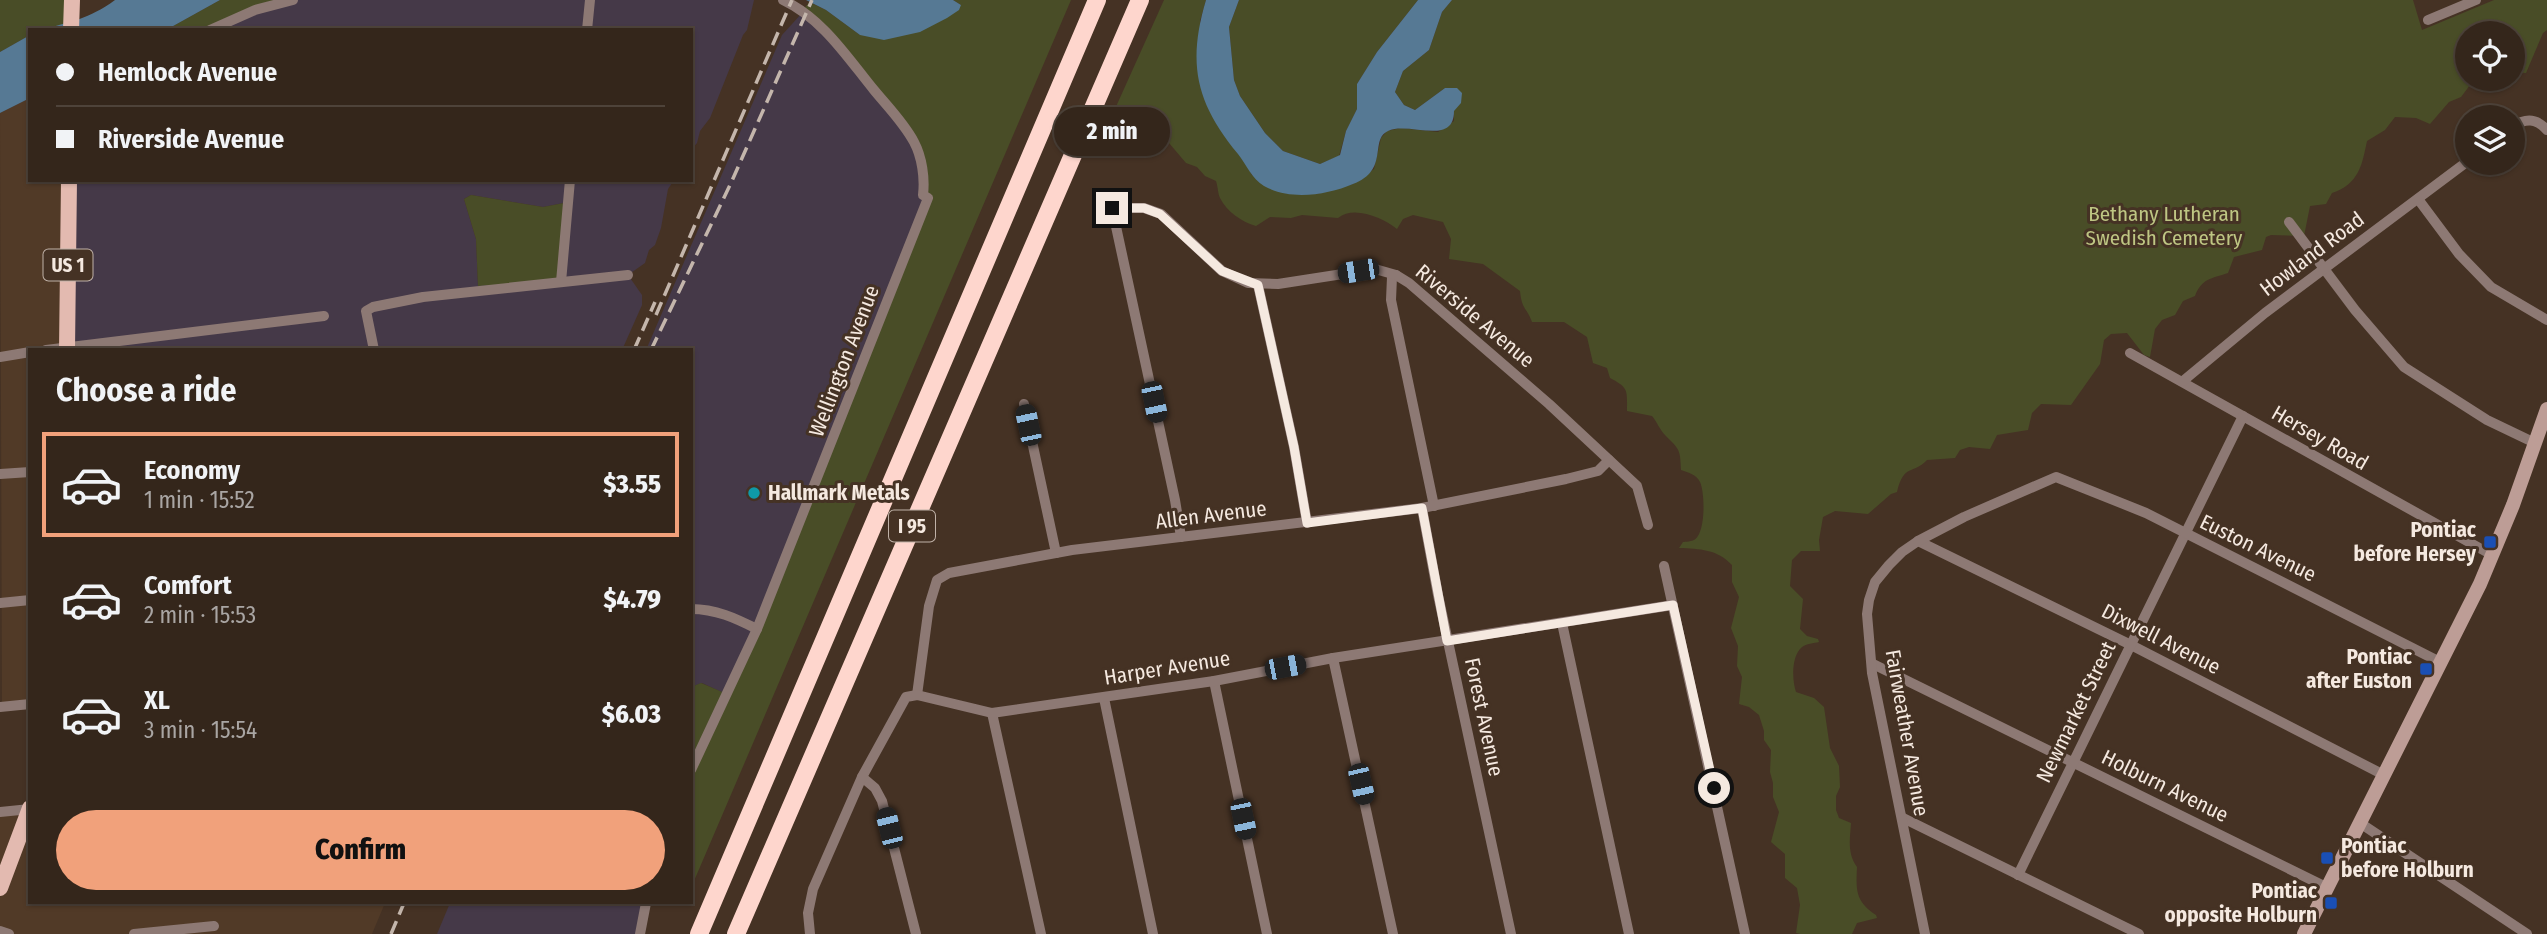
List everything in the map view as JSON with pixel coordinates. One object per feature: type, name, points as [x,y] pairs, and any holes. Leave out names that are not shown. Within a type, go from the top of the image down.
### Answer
[{"type":"highway","name":"I 95","points":[[699,934],[1097,0]]},
{"type":"highway","name":"I 95","points":[[736,934],[1140,0]]},
{"type":"main road","name":"US 1","points":[[67,348],[69,182]]},
{"type":"main road","points":[[2304,934],[2492,555],[2547,409]]},
{"type":"main road","points":[[0,888],[28,813]]},
{"type":"street","points":[[214,28],[255,10],[293,0]]},
{"type":"street","points":[[587,28],[590,0]]},
{"type":"street","name":"Wellington Avenue","points":[[693,766],[757,629],[928,198],[923,195],[919,154],[913,140],[833,38],[805,12],[783,0]]},
{"type":"street","points":[[2428,20],[2476,0]]},
{"type":"street","points":[[2525,120],[2535,121],[2547,130]]},
{"type":"street","name":"Howland Road","points":[[2183,381],[2324,268],[2455,171]]},
{"type":"street","points":[[561,282],[569,182]]},
{"type":"street","points":[[2418,199],[2459,254],[2491,287],[2547,320]]},
{"type":"street","name":"Riverside Avenue","points":[[1181,537],[1112,208],[1144,208],[1160,214],[1222,271],[1258,285],[1375,269],[1396,275],[1409,283],[1549,404],[1637,486],[1648,525]]},
{"type":"street","points":[[2289,222],[2355,310],[2404,367],[2487,420],[2535,443]]},
{"type":"street","points":[[374,348],[366,311],[373,307],[423,297],[628,275]]},
{"type":"street","points":[[1396,275],[1392,278],[1391,300],[1433,506]]},
{"type":"street","points":[[1258,285],[1294,447],[1307,523]]},
{"type":"street","points":[[75,348],[324,316]]},
{"type":"street","points":[[0,357],[28,352]]},
{"type":"street","name":"Hersey Road","points":[[2130,353],[2492,555]]},
{"type":"street","points":[[1024,404],[1056,553]]},
{"type":"street","name":"Newmarket Street","points":[[2018,875],[2243,416]]},
{"type":"street","name":"Allen Avenue","points":[[917,695],[929,606],[937,580],[949,573],[1056,553],[1422,508],[1598,471],[1609,460]]},
{"type":"street","points":[[0,474],[28,472]]},
{"type":"street","name":"Euston Avenue","points":[[2056,477],[2146,513],[2440,662]]},
{"type":"street","name":"Fairweather Avenue","points":[[1925,934],[1872,673],[1867,614],[1875,582],[1902,552],[1918,541],[1964,517],[2056,477]]},
{"type":"street","name":"Forest Avenue","points":[[1422,508],[1447,641],[1511,934]]},
{"type":"street","name":"Dixwell Avenue","points":[[1918,541],[2131,645],[2384,775]]},
{"type":"street","points":[[1664,566],[1745,934]]},
{"type":"street","points":[[0,603],[28,600]]},
{"type":"street","name":"Harper Avenue","points":[[917,695],[992,713],[1214,681],[1333,658],[1673,605]]},
{"type":"street","points":[[693,609],[708,609],[727,614],[757,629]]},
{"type":"street","points":[[1562,623],[1629,934]]},
{"type":"street","points":[[1333,658],[1393,934]]},
{"type":"street","name":"Holburn Avenue","points":[[1873,664],[2326,887]]},
{"type":"street","points":[[1214,681],[1267,934]]},
{"type":"street","points":[[810,934],[810,899],[862,777],[906,697],[917,695]]},
{"type":"street","points":[[1104,698],[1153,934]]},
{"type":"street","points":[[0,707],[28,704]]},
{"type":"street","points":[[992,713],[1041,934]]},
{"type":"street","points":[[862,777],[876,788],[882,801],[916,934]]},
{"type":"street","points":[[0,812],[28,808]]},
{"type":"street","points":[[1903,818],[2139,934]]},
{"type":"street","points":[[2360,823],[2527,934]]},
{"type":"street","points":[[640,934],[646,904]]},
{"type":"street","points":[[134,934],[214,926]]},
{"type":"street","points":[[0,931],[9,934]]},
{"type":"shaded area","points":[[294,0],[754,0],[747,30],[710,118],[700,131],[693,148],[693,28],[217,28]]},
{"type":"shaded area","points":[[803,12],[831,39],[910,139],[919,160],[923,197],[919,217],[728,695],[702,683],[693,686],[693,348],[647,348],[782,35]]},
{"type":"shaded area","points":[[28,99],[28,182],[68,182],[66,348],[28,348],[28,705],[2,704],[0,113]]},
{"type":"shaded area","points":[[69,182],[673,182],[668,189],[655,245],[649,250],[645,263],[628,275],[642,295],[642,305],[623,348],[66,348]],"holes":[[[471,195],[543,207],[564,203],[478,286],[476,239],[464,199]]]},
{"type":"shaded area","points":[[28,807],[28,904],[385,904],[372,934],[0,934],[0,814]]},
{"type":"shaded area","points":[[450,904],[647,904],[639,934],[437,934]]},
{"type":"green space","points":[[0,0],[72,0],[70,24],[28,28],[28,36],[0,52]]},
{"type":"green space","points":[[220,0],[294,0],[217,28],[170,28]]},
{"type":"green space","points":[[953,0],[1071,0],[693,883],[693,686],[701,683],[727,694],[915,230],[923,197],[922,176],[910,139],[804,9],[809,2],[826,10],[860,35],[961,5]]},
{"type":"green space","name":"Bethany Lutheran Swedish Cemetery","points":[[1164,0],[1206,0],[1200,21],[1246,164],[1252,175],[1288,194],[1316,194],[1353,184],[1374,169],[1381,138],[1387,131],[1401,128],[1438,132],[1454,121],[1454,111],[1445,88],[1415,110],[1404,105],[1395,92],[1403,71],[1429,50],[1442,12],[1452,0],[2413,0],[2422,30],[2494,0],[2547,0],[2547,30],[2543,33],[2526,73],[2525,21],[2455,21],[2455,91],[2466,91],[2461,97],[2449,102],[2430,124],[2416,118],[2395,117],[2385,130],[2367,141],[2361,166],[2354,179],[2332,193],[2326,204],[2310,206],[2304,236],[2271,235],[2266,237],[2262,250],[2234,257],[2228,273],[2204,282],[2195,296],[2183,301],[2175,315],[2162,320],[2155,329],[2150,357],[2144,355],[2127,333],[2111,334],[2104,340],[2100,364],[2071,405],[2041,404],[2032,413],[2028,430],[1997,435],[1990,449],[1969,447],[1960,450],[1955,458],[1927,460],[1906,473],[1897,492],[1868,514],[1835,511],[1823,517],[1820,551],[1801,551],[1792,560],[1790,586],[1803,599],[1800,629],[1819,642],[1806,645],[1798,651],[1793,669],[1796,692],[1814,698],[1824,707],[1830,748],[1839,766],[1840,787],[1836,796],[1836,810],[1839,818],[1851,823],[1850,846],[1857,867],[1860,900],[1877,918],[1857,923],[1852,934],[1796,933],[1800,905],[1797,888],[1785,878],[1785,854],[1771,842],[1779,812],[1773,797],[1771,750],[1764,740],[1759,715],[1749,707],[1739,704],[1742,677],[1737,666],[1738,646],[1731,628],[1739,597],[1732,582],[1732,565],[1714,553],[1679,548],[1683,542],[1694,540],[1701,530],[1702,487],[1692,474],[1681,470],[1678,450],[1652,416],[1627,411],[1626,390],[1610,378],[1607,368],[1593,363],[1587,337],[1564,322],[1532,322],[1523,306],[1520,291],[1483,264],[1449,259],[1451,239],[1443,222],[1413,215],[1403,219],[1397,229],[1368,214],[1352,213],[1338,218],[1302,215],[1291,218],[1270,217],[1256,226],[1231,212],[1220,198],[1216,181],[1205,176],[1197,167],[1186,163],[1169,143],[1151,141],[1119,152],[1117,157],[1103,154],[1101,140]]},
{"type":"green space","points":[[1239,0],[1418,0],[1377,52],[1357,84],[1357,109],[1346,131],[1339,156],[1320,164],[1283,151],[1265,133],[1240,96],[1234,80],[1229,27]]},
{"type":"green space","points":[[471,195],[543,207],[564,203],[561,281],[478,286],[476,239],[464,199]]},
{"type":"water","points":[[115,0],[220,0],[170,28],[48,28],[88,16]]},
{"type":"water","points":[[806,0],[953,0],[961,5],[959,10],[947,18],[920,32],[884,40],[860,35],[826,10]]},
{"type":"water","points":[[1206,0],[1239,0],[1229,27],[1234,80],[1240,96],[1265,133],[1283,151],[1320,164],[1340,155],[1346,131],[1357,109],[1357,84],[1377,52],[1418,0],[1452,0],[1442,12],[1429,50],[1403,71],[1395,92],[1404,105],[1415,110],[1445,88],[1457,88],[1462,93],[1461,103],[1454,111],[1452,122],[1447,128],[1439,131],[1388,131],[1380,141],[1371,171],[1353,184],[1308,195],[1274,191],[1260,183],[1253,175],[1224,135],[1204,100],[1199,82],[1197,44]]},
{"type":"water","points":[[28,36],[28,99],[0,113],[0,52]]},
{"type":"railway","points":[[656,315],[792,0]]},
{"type":"railway","points":[[652,348],[731,183],[812,0]]},
{"type":"railway","points":[[635,348],[655,302]]},
{"type":"railway","points":[[391,934],[404,904]]},
{"type":"place","name":"Hallmark Metals","points":[[754,493]]},
{"type":"place","name":"Pontiac before Hersey","points":[[2490,542]]},
{"type":"place","name":"Pontiac after Euston","points":[[2426,669]]},
{"type":"place","name":"Pontiac before Holburn","points":[[2327,858]]},
{"type":"place","name":"Pontiac opposite Holburn","points":[[2331,903]]},
{"type":"route","points":[[1112,208],[1144,208],[1160,214],[1222,271],[1258,285],[1294,447],[1307,523],[1422,508],[1447,641],[1673,605],[1714,788]]}]
